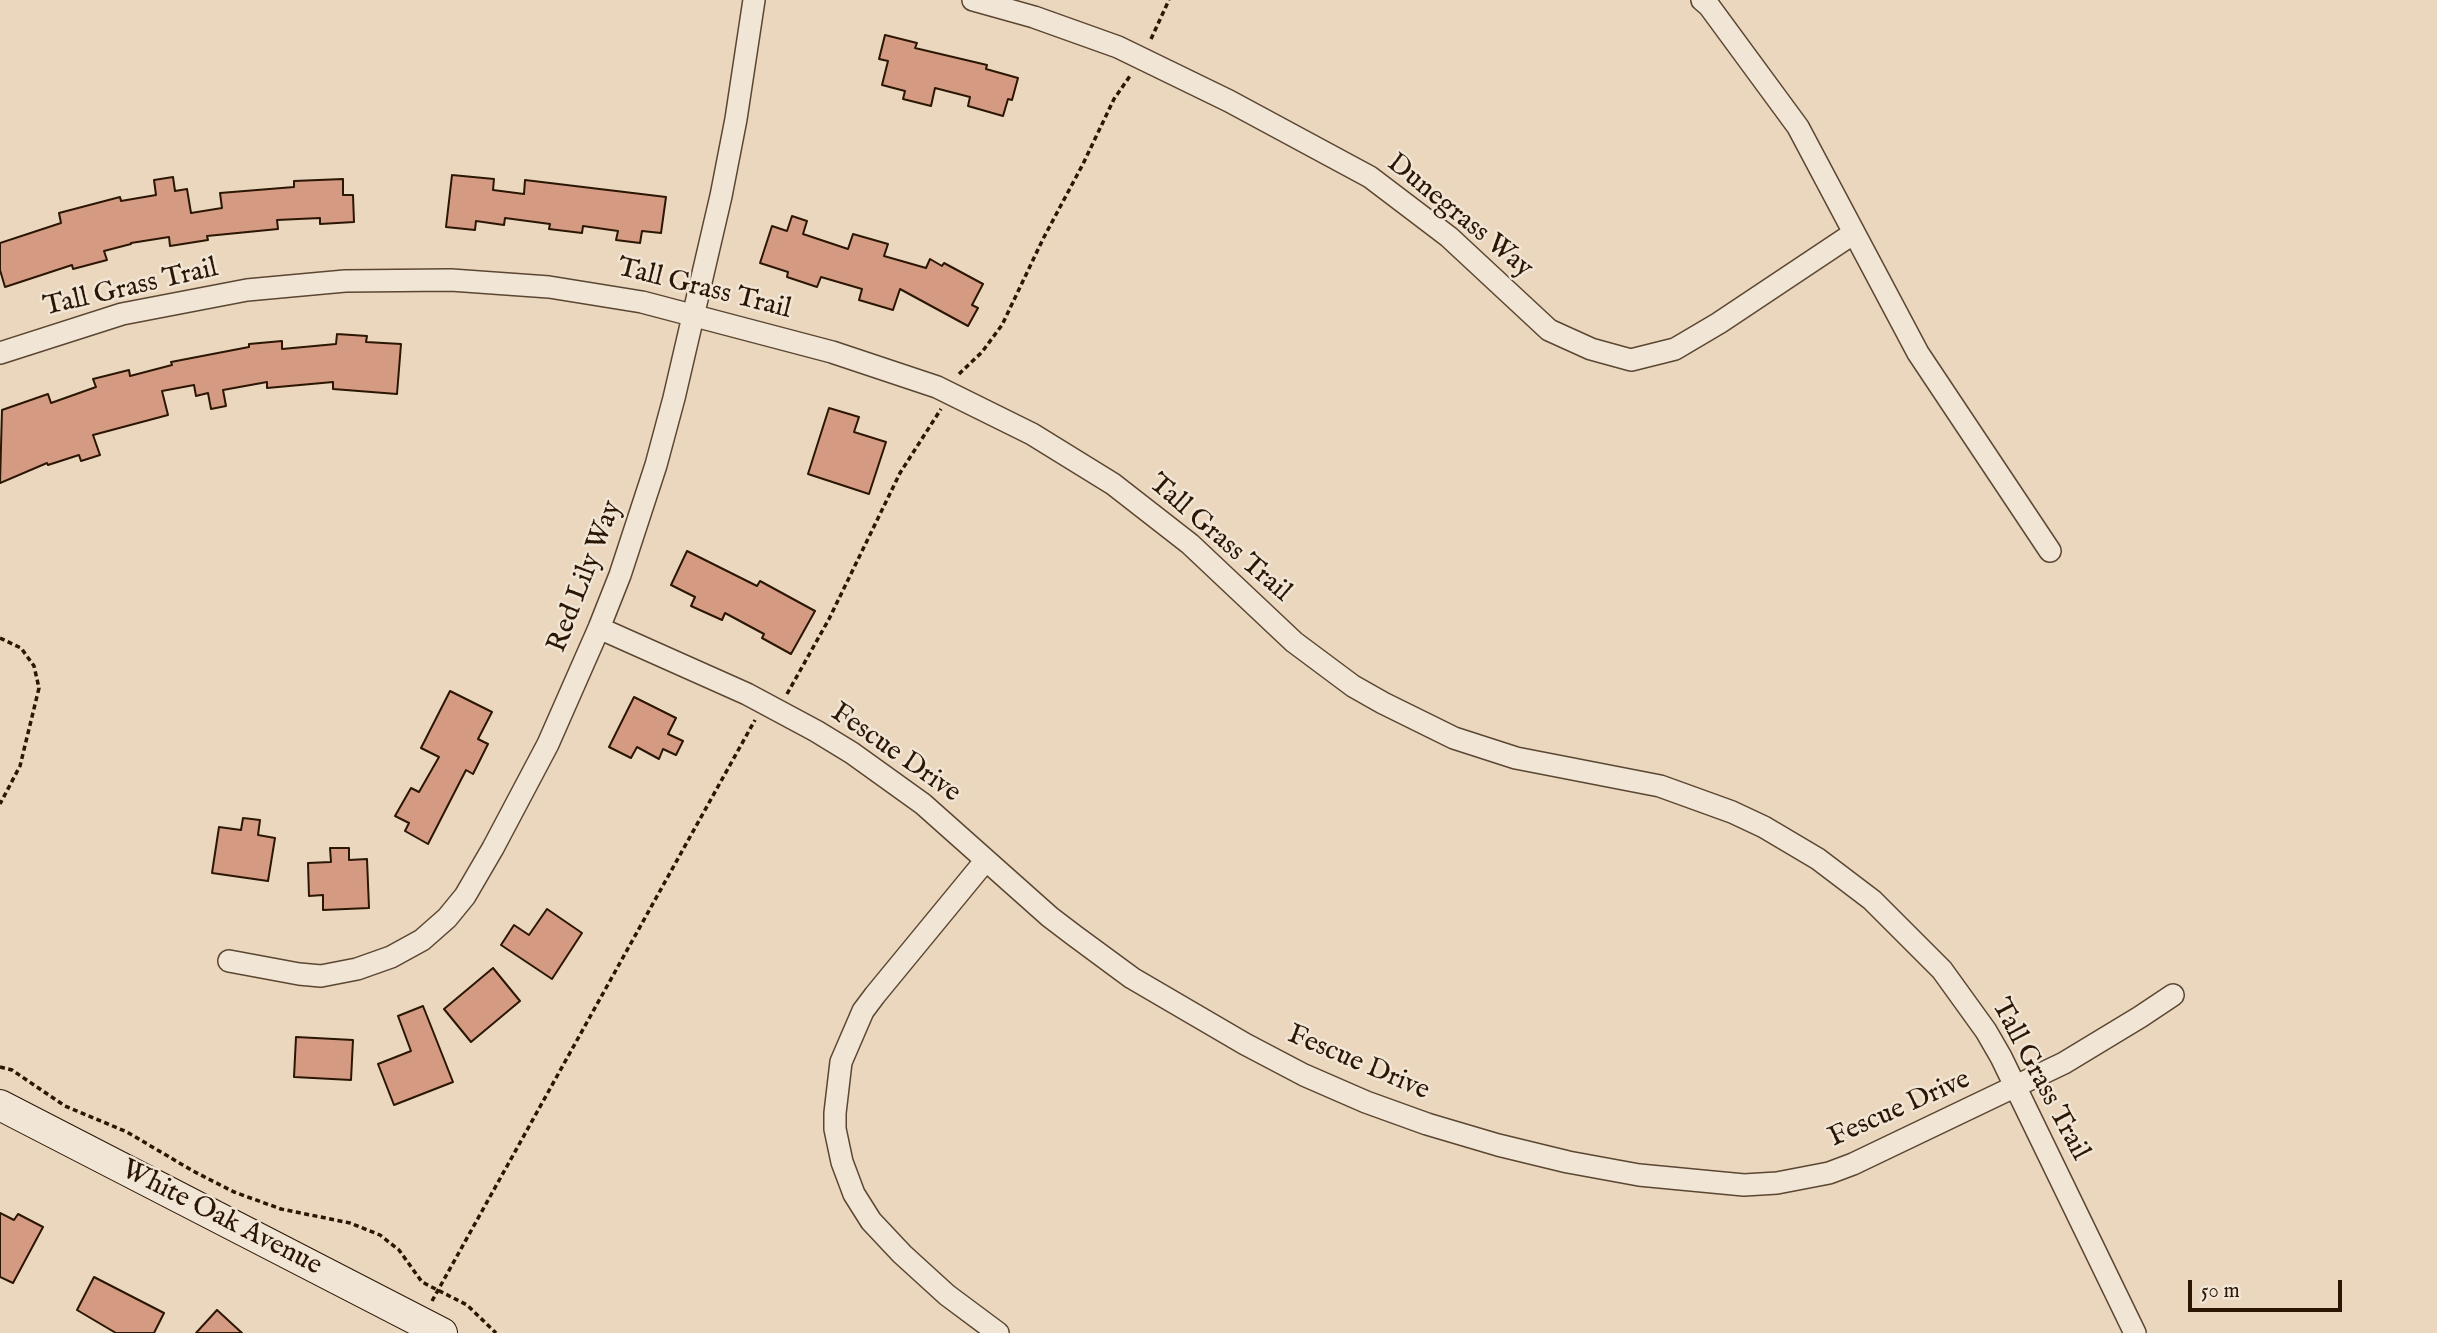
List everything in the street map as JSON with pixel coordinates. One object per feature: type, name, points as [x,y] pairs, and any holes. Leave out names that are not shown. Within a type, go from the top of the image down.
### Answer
[{"type":"street","name":"Red Lily Way","points":[[229,961],[299,974],[338,974],[391,957],[435,929],[464,896],[494,848],[548,744],[599,628],[631,543],[656,465],[694,314],[736,119],[754,0]]},
{"type":"street","name":"Dunegrass Way","points":[[973,0],[1077,32],[1141,59],[1229,101],[1370,177],[1449,237],[1549,330],[1591,349],[1631,360],[1675,349],[1719,323],[1854,233]]},
{"type":"street","points":[[1702,0],[1798,127],[1918,353],[2050,551]]},
{"type":"street","name":"Tall Grass Trail","points":[[0,353],[80,326],[160,306],[247,290],[345,281],[451,280],[549,286],[694,314],[832,352],[950,393],[1032,434],[1113,484],[1190,544],[1294,642],[1353,686],[1383,703],[1454,738],[1517,758],[1635,781],[1698,799],[1764,827],[1818,859],[1872,900],[1942,970],[1986,1031],[2135,1333]]},
{"type":"street","name":"Fescue Drive","points":[[599,628],[771,707],[816,731],[887,777],[942,820],[1050,917],[1132,978],[1256,1051],[1366,1102],[1427,1124],[1569,1162],[1639,1175],[1744,1185],[1790,1182],[1829,1173],[2016,1088],[2106,1038],[2173,995]]},
{"type":"street","points":[[986,860],[863,1011],[841,1062],[835,1129],[842,1162],[854,1194],[871,1221],[947,1295],[999,1333]]},
{"type":"street","name":"White Oak Avenue","points":[[0,1105],[431,1327]]},
{"type":"path","points":[[431,1327],[438,1291],[771,707],[829,619],[900,473],[940,412],[961,370],[982,352],[1002,325],[1114,99],[1141,59],[1170,0]]},
{"type":"path","points":[[0,638],[21,648],[34,666],[39,688],[20,766],[0,804]]},
{"type":"path","points":[[0,1068],[12,1070],[65,1105],[127,1132],[192,1171],[234,1192],[281,1209],[351,1223],[380,1236],[399,1251],[422,1282],[467,1306],[496,1333]]},
{"type":"building","points":[[885,35],[917,43],[915,48],[987,65],[986,69],[1018,78],[1012,100],[1008,99],[1003,116],[968,106],[970,97],[935,88],[931,106],[903,99],[905,91],[882,85],[888,61],[879,59]]},
{"type":"building","points":[[452,175],[494,179],[493,190],[524,194],[525,180],[666,197],[661,233],[642,231],[640,243],[616,240],[618,231],[583,226],[582,233],[549,229],[550,224],[505,218],[504,225],[476,221],[475,230],[446,227]]},
{"type":"building","points":[[173,177],[175,191],[187,189],[191,213],[222,208],[220,193],[294,187],[294,181],[343,179],[343,195],[353,195],[354,222],[320,224],[320,218],[277,220],[278,229],[207,236],[208,240],[170,246],[169,237],[131,243],[104,251],[107,260],[73,269],[72,265],[5,287],[0,270],[0,243],[61,223],[59,213],[120,197],[121,201],[156,195],[154,180]]},
{"type":"building","points":[[792,216],[807,221],[803,234],[848,249],[853,234],[888,244],[884,256],[926,268],[930,259],[942,266],[944,263],[983,284],[972,305],[978,308],[968,326],[900,289],[893,310],[859,300],[862,289],[821,277],[817,287],[787,277],[788,272],[760,263],[772,226],[787,231]]},
{"type":"building","points":[[337,334],[367,336],[366,342],[401,344],[397,394],[333,389],[333,382],[267,388],[267,382],[223,390],[226,406],[211,409],[208,393],[196,396],[194,385],[162,391],[168,415],[93,435],[100,455],[81,461],[79,455],[48,465],[47,463],[0,483],[2,410],[48,394],[51,403],[96,387],[93,379],[129,370],[130,376],[172,365],[171,362],[249,347],[249,344],[282,341],[282,349],[336,344]]},
{"type":"building","points":[[829,408],[859,417],[854,432],[886,442],[869,494],[808,474]]},
{"type":"building","points":[[687,551],[757,586],[760,581],[815,611],[791,654],[762,638],[764,634],[725,613],[722,620],[691,606],[695,597],[671,585]]},
{"type":"building","points":[[450,691],[492,712],[478,739],[488,744],[473,774],[466,770],[428,844],[405,831],[409,823],[395,816],[411,788],[419,792],[439,757],[421,748]]},
{"type":"building","points":[[634,697],[676,718],[668,734],[683,741],[676,755],[663,749],[659,759],[637,747],[631,758],[609,747]]},
{"type":"building","points":[[243,818],[260,820],[258,835],[275,838],[268,881],[212,873],[219,827],[241,830]]},
{"type":"building","points":[[330,848],[349,848],[349,860],[367,859],[369,908],[323,910],[323,895],[309,896],[308,863],[331,862]]},
{"type":"building","points":[[547,909],[582,933],[552,979],[501,945],[514,925],[529,935]]},
{"type":"building","points":[[493,968],[520,1001],[471,1042],[444,1009]]},
{"type":"building","points":[[423,1006],[453,1082],[394,1105],[378,1064],[411,1051],[398,1016]]},
{"type":"building","points":[[296,1037],[353,1040],[351,1080],[294,1077]]},
{"type":"building","points":[[0,1213],[14,1220],[18,1214],[43,1227],[13,1283],[0,1277]]},
{"type":"building","points":[[94,1277],[164,1313],[154,1333],[116,1333],[77,1310]]},
{"type":"building","points":[[217,1310],[242,1333],[196,1333]]}]
